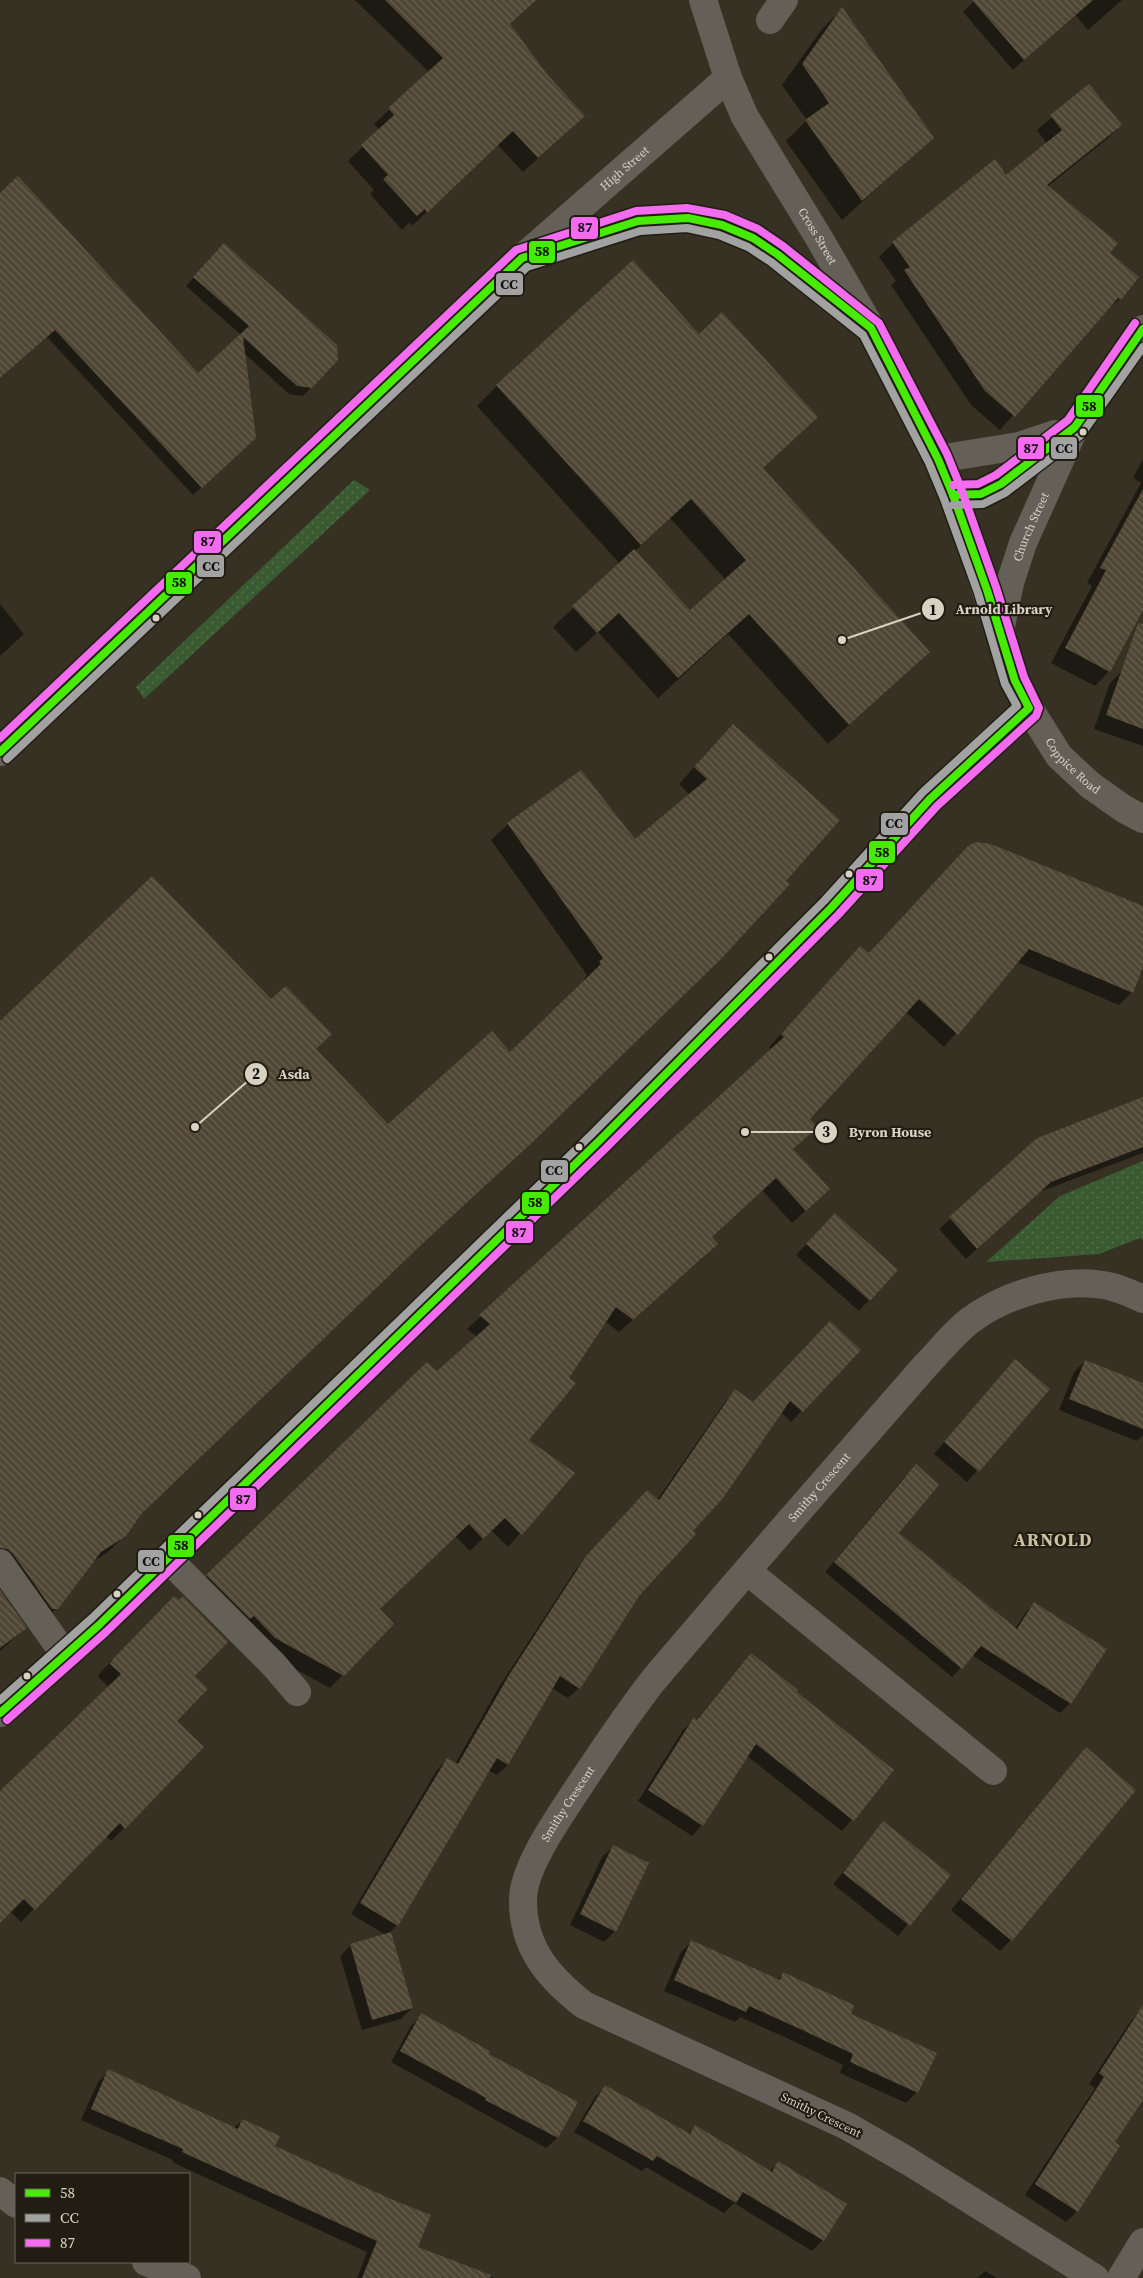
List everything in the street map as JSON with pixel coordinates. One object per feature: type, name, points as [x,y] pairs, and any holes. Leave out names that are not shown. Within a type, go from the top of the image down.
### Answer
[{"type":"street","name":"Cross Street","points":[[703,0],[728,78],[745,117],[871,328],[938,459],[953,495]]},
{"type":"street","name":"High Street","points":[[0,752],[522,258],[728,78]]},
{"type":"street","name":"High Street","points":[[522,258],[638,221],[688,218],[705,221],[722,225],[753,238],[777,254],[871,328]]},
{"type":"street","name":"Church Street","points":[[1000,632],[1010,582],[1024,543],[1075,427],[1143,329]]},
{"type":"street","points":[[938,459],[1019,446],[1075,427]]},
{"type":"street","name":"Church Street","points":[[953,495],[981,494],[1001,484],[1075,427]]},
{"type":"street","name":"Coppice Road","points":[[953,495],[1015,681],[1029,708],[1059,756],[1090,785],[1124,809],[1143,819]]},
{"type":"street","points":[[0,1713],[99,1625],[168,1559],[677,1065],[831,908],[930,798],[980,750],[1029,708]]},
{"type":"street","name":"Smithy Crescent","points":[[1095,2278],[908,2161],[847,2126],[584,2005],[562,1988],[546,1971],[534,1952],[525,1918],[523,1897],[540,1849],[609,1740],[641,1697],[747,1571],[926,1366],[971,1320],[1003,1301],[1040,1288],[1103,1285],[1143,1299]]},
{"type":"street","points":[[168,1559],[274,1665],[297,1692]]},
{"type":"street","points":[[0,1563],[65,1655]]},
{"type":"street","points":[[747,1571],[993,1771]]},
{"type":"street","points":[[0,2191],[15,2203]]},
{"type":"street","points":[[1121,2278],[1143,2242]]},
{"type":"street","points":[[149,2263],[187,2278]]},
{"type":"green space","points":[[354,480],[370,490],[144,699],[136,687]]},
{"type":"green space","points":[[1143,1161],[1143,1240],[1140,1238],[1099,1254],[986,1262],[1060,1196]]},
{"type":"building","points":[[385,0],[537,0],[510,24],[546,73],[585,116],[538,158],[513,131],[427,213],[425,209],[417,216],[383,179],[388,175],[361,145],[394,115],[388,108],[443,58]]},
{"type":"building","points":[[972,0],[1093,0],[1024,60]]},
{"type":"building","points":[[842,7],[934,138],[862,201],[805,120],[829,103],[802,64]]},
{"type":"building","points":[[1089,84],[1122,125],[1047,185],[1118,243],[1110,253],[1139,277],[1121,300],[1118,298],[1015,417],[985,391],[904,270],[910,267],[892,242],[995,159],[1006,175],[1062,130],[1050,115]]},
{"type":"building","points":[[18,176],[198,373],[249,326],[193,277],[224,243],[337,345],[338,360],[312,388],[297,386],[243,337],[256,438],[202,488],[55,330],[0,378],[0,193]]},
{"type":"building","points":[[633,260],[699,334],[722,312],[818,417],[763,468],[930,652],[849,725],[749,614],[678,678],[619,613],[597,633],[572,606],[634,549],[690,610],[746,560],[691,499],[641,545],[496,385]]},
{"type":"building","points":[[1143,489],[1143,610],[1110,672],[1065,648],[1106,570],[1100,568]]},
{"type":"building","points":[[1138,623],[1143,624],[1143,729],[1106,715]]},
{"type":"building","points":[[733,724],[840,820],[786,881],[790,884],[721,959],[538,1137],[422,1244],[142,1513],[126,1536],[101,1552],[58,1609],[52,1609],[13,1554],[7,1549],[0,1548],[0,1021],[152,876],[271,999],[286,986],[332,1034],[316,1049],[388,1124],[492,1031],[510,1052],[601,964],[599,962],[603,958],[507,823],[581,770],[635,839],[707,779],[694,767]]},
{"type":"building","points":[[976,842],[991,844],[1143,906],[1143,967],[1133,993],[1029,949],[958,1035],[919,999],[810,1119],[818,1127],[793,1149],[830,1189],[806,1211],[776,1178],[712,1237],[718,1244],[633,1320],[616,1307],[569,1378],[576,1383],[529,1440],[575,1473],[522,1535],[505,1518],[483,1539],[469,1524],[380,1609],[394,1624],[344,1676],[275,1638],[254,1616],[250,1619],[206,1575],[427,1362],[437,1371],[490,1324],[479,1315],[784,1037],[781,1034],[860,946],[869,953],[968,846]]},
{"type":"building","points":[[1143,1097],[1143,1147],[1051,1182],[977,1249],[949,1217],[1037,1138]]},
{"type":"building","points":[[835,1213],[898,1270],[870,1301],[806,1244]]},
{"type":"building","points":[[830,1321],[861,1350],[803,1412],[790,1401],[723,1498],[693,1531],[696,1534],[639,1596],[580,1689],[560,1676],[508,1765],[497,1758],[398,1926],[360,1903],[447,1758],[458,1764],[509,1675],[586,1556],[647,1490],[659,1500],[735,1389],[753,1402]]},
{"type":"building","points":[[1015,1359],[1050,1389],[979,1472],[944,1442]]},
{"type":"building","points":[[1085,1360],[1143,1383],[1143,1429],[1069,1399]]},
{"type":"building","points":[[916,1464],[939,1485],[899,1533],[1017,1629],[1034,1602],[1107,1649],[1071,1704],[981,1646],[962,1669],[834,1562]]},
{"type":"building","points":[[0,1590],[27,1628],[0,1648]]},
{"type":"building","points":[[174,1596],[179,1600],[183,1596],[228,1642],[195,1676],[208,1689],[177,1721],[204,1747],[125,1829],[120,1823],[35,1910],[24,1899],[0,1923],[0,1791],[121,1674],[110,1664],[113,1659]]},
{"type":"building","points":[[751,1653],[894,1770],[854,1821],[756,1744],[703,1826],[648,1790],[694,1717],[697,1720]]},
{"type":"building","points":[[1086,1747],[1136,1790],[1012,1941],[961,1899]]},
{"type":"building","points":[[883,1821],[951,1875],[910,1926],[843,1873]]},
{"type":"building","points":[[613,1845],[649,1863],[616,1932],[580,1914]]},
{"type":"building","points":[[391,1932],[413,2008],[372,2020],[350,1944]]},
{"type":"building","points":[[691,1940],[780,1980],[783,1972],[854,2005],[851,2014],[937,2053],[918,2093],[850,2062],[853,2054],[800,2029],[749,2006],[746,2012],[674,1980]]},
{"type":"building","points":[[1143,2005],[1143,2100],[1115,2142],[1120,2146],[1078,2212],[1035,2184],[1104,2077],[1099,2073]]},
{"type":"building","points":[[421,2013],[490,2051],[489,2054],[578,2102],[558,2138],[485,2100],[486,2098],[400,2051]]},
{"type":"building","points":[[108,2069],[238,2129],[242,2119],[280,2136],[275,2146],[393,2200],[431,2215],[418,2247],[491,2275],[490,2278],[362,2278],[377,2241],[182,2152],[183,2149],[91,2109]]},
{"type":"building","points":[[605,2085],[690,2134],[695,2125],[772,2172],[778,2161],[847,2204],[824,2241],[743,2192],[736,2203],[657,2156],[653,2161],[583,2121]]},
{"type":"transit line","name":"87","points":[[0,738],[516,250],[636,211],[687,208],[725,215],[758,229],[783,246],[879,323],[947,454],[996,587],[1024,677],[1039,708],[1036,716],[937,806],[838,915],[606,1148],[106,1632],[7,1720]]},
{"type":"transit line","name":"58","points":[[0,752],[522,258],[638,221],[688,218],[722,225],[753,238],[777,254],[871,328],[938,459],[953,495],[987,590],[1015,681],[1029,708],[930,799],[831,908],[599,1141],[99,1625],[0,1713]]},
{"type":"transit line","name":"CC","points":[[0,1700],[92,1618],[592,1134],[824,901],[923,792],[1017,706],[1005,684],[978,593],[944,499],[929,463],[863,335],[771,262],[748,247],[719,235],[687,228],[640,231],[527,267],[7,759]]},
{"type":"transit line","name":"87","points":[[953,485],[978,484],[996,475],[1068,420],[1135,323]]},
{"type":"transit line","name":"58","points":[[953,495],[981,494],[1001,484],[1075,427],[1143,329]]},
{"type":"transit line","name":"CC","points":[[953,505],[983,504],[1005,493],[1081,435],[1143,347]]},
{"type":"place","name":"Arnold Library","points":[[842,640]]},
{"type":"place","name":"Asda","points":[[195,1127]]},
{"type":"place","name":"Byron House","points":[[745,1132]]},
{"type":"district","name":"ARNOLD","points":[[1053,1539]]}]
